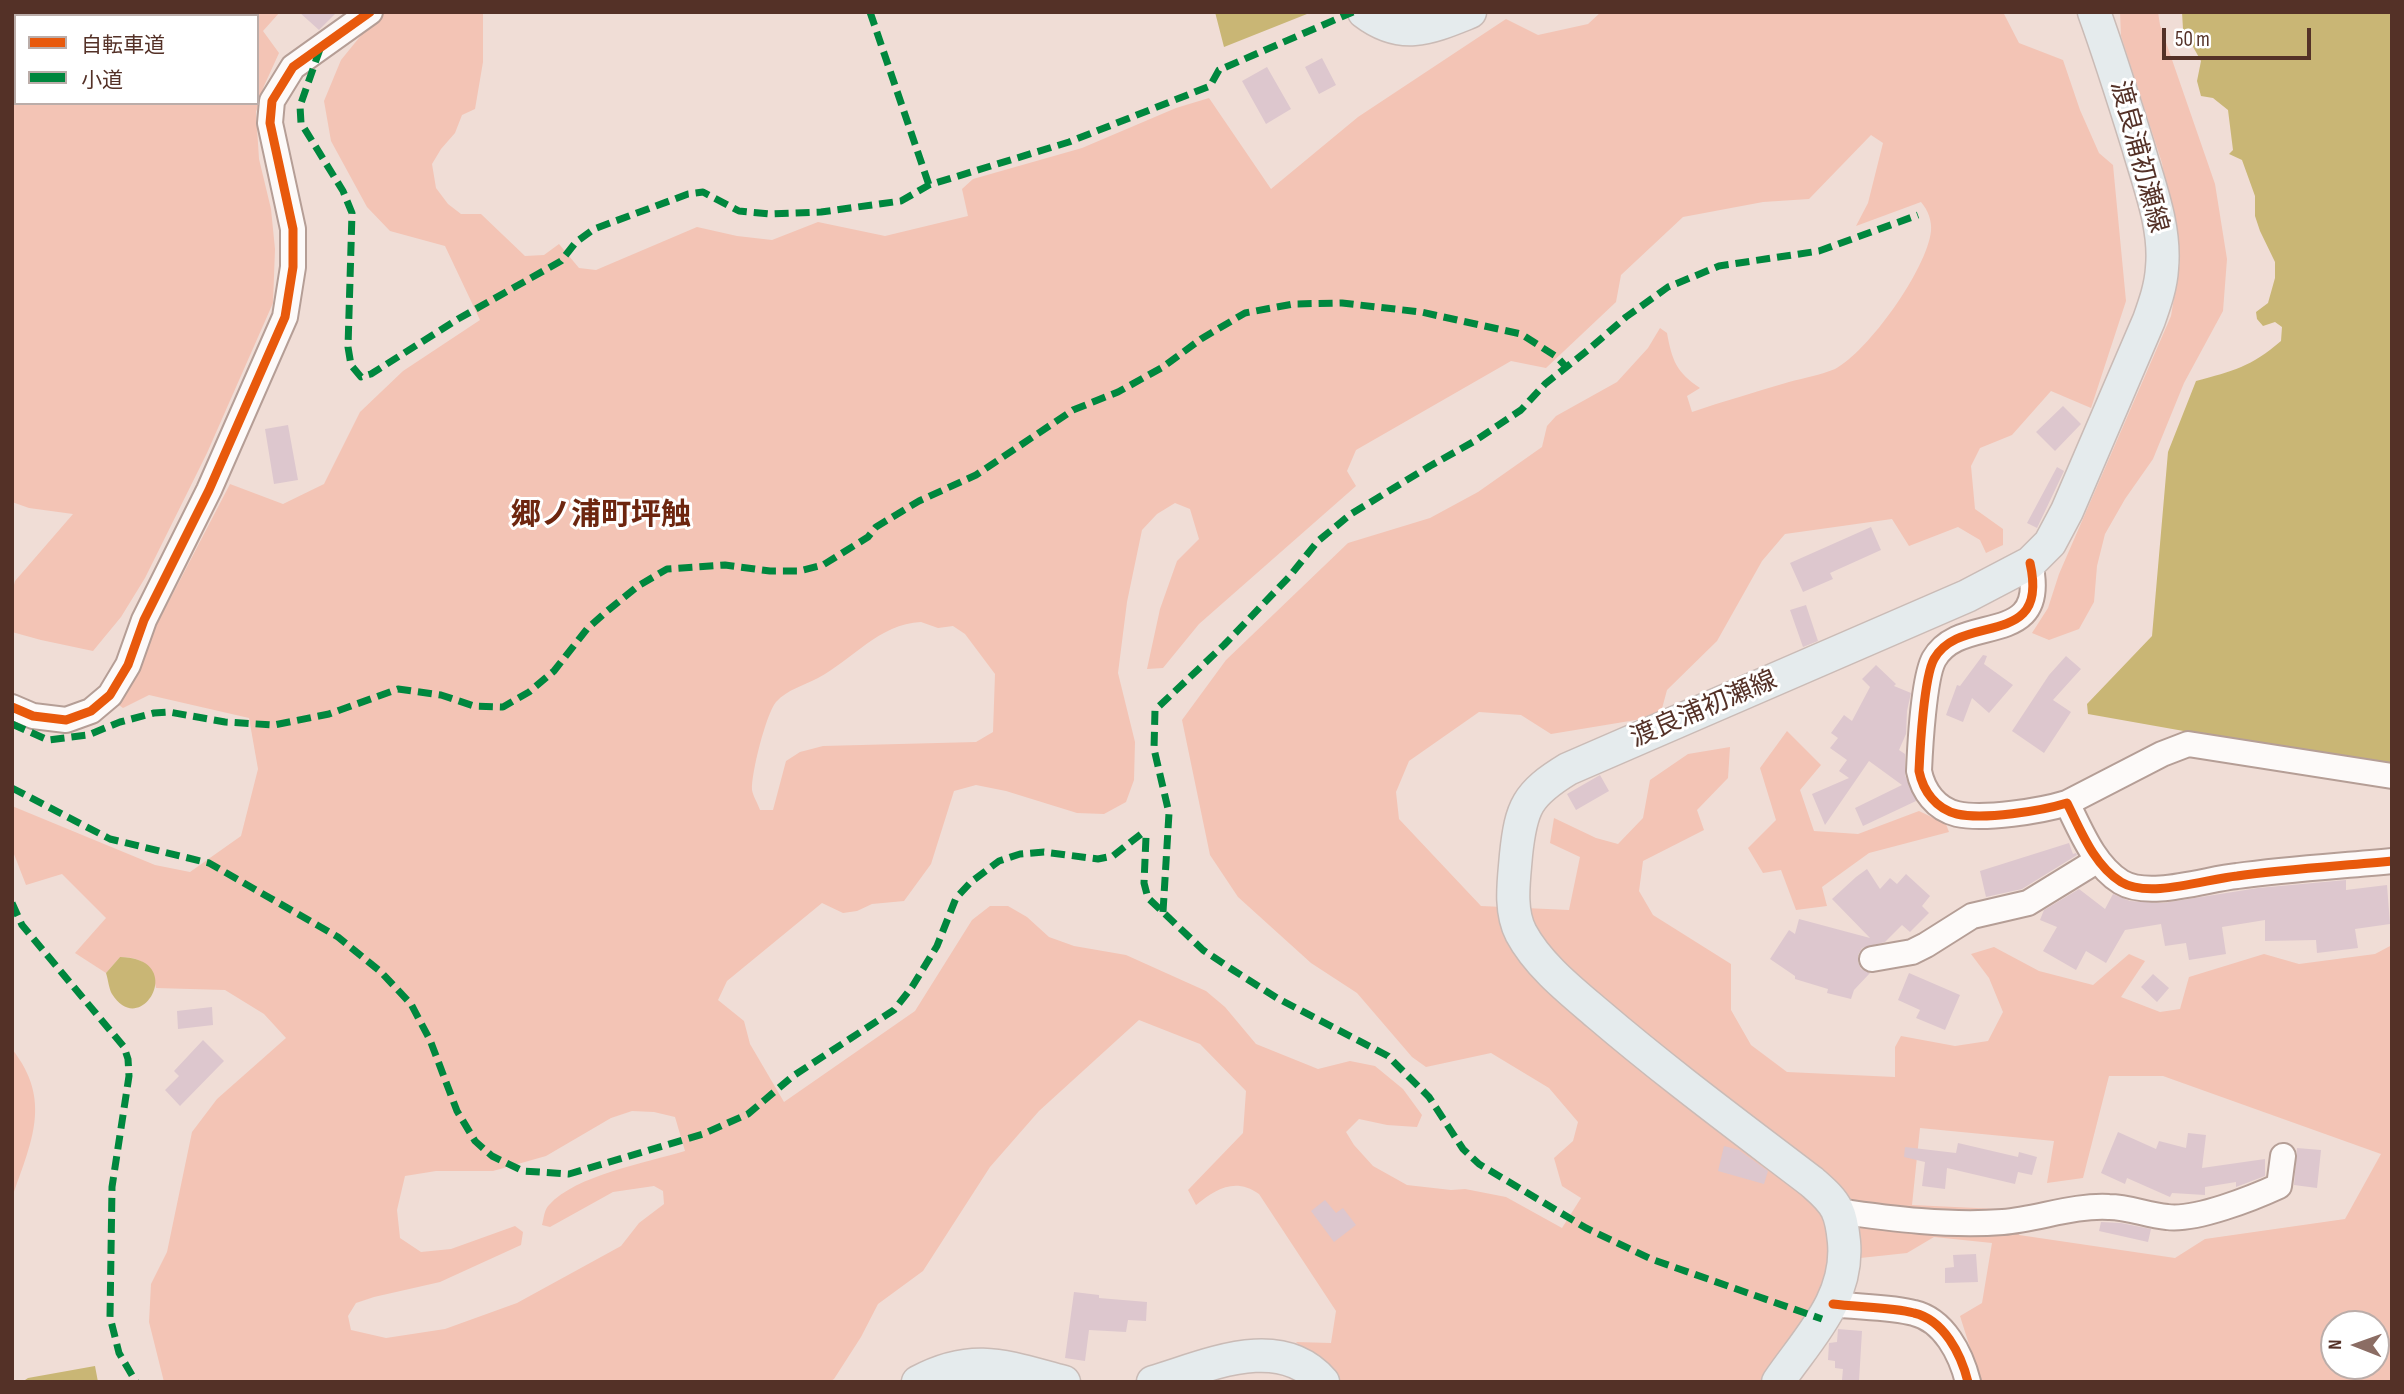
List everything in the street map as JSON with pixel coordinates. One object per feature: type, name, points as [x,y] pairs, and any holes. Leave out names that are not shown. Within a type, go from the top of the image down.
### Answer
[{"type":"main road","points":[[1364,12],[1390,28],[1411,31],[1435,26],[1470,12]]},
{"type":"main road","name":"渡良浦初瀬線","points":[[1838,1211],[1812,1182],[1620,1034],[1537,956],[1520,932],[1514,911],[1520,818],[1531,798],[1546,782],[1568,769],[1967,596],[2030,563],[2050,543],[2067,510],[2149,320],[2159,291],[2163,267],[2156,207],[2111,58],[2094,12]]},
{"type":"main road","points":[[1778,1382],[1833,1304],[1843,1277],[1845,1260],[1838,1211]]},
{"type":"main road","points":[[1153,1382],[1255,1355],[1282,1356],[1303,1365],[1320,1380]]},
{"type":"main road","points":[[918,1382],[939,1371],[962,1364],[997,1365],[1064,1382]]},
{"type":"street","points":[[12,707],[33,716],[66,720],[91,711],[110,695],[128,665],[144,620],[209,490],[285,317],[293,267],[293,229],[270,123],[272,102],[293,67],[370,12]]},
{"type":"street","points":[[2030,563],[2034,592],[2029,605],[2017,620],[1961,638],[1945,646],[1934,659],[1929,675],[1919,771],[1922,786],[1940,806],[1956,814],[2004,814],[2051,808],[2067,803],[2162,754],[2188,744],[2392,776]]},
{"type":"street","points":[[2067,803],[2098,860],[2122,883],[2132,887],[2172,887],[2236,876],[2392,861]]},
{"type":"street","points":[[1872,959],[1919,949],[1972,916],[2028,903],[2098,860]]},
{"type":"street","points":[[1838,1211],[1914,1221],[2003,1222],[2110,1206],[2183,1218],[2259,1195],[2279,1186],[2283,1156]]},
{"type":"street","points":[[1833,1304],[1914,1313],[1931,1320],[1944,1333],[1962,1361],[1968,1382]]},
{"type":"shaded area","points":[[12,12],[280,12],[263,31],[279,53],[259,102],[259,14],[14,14],[14,105],[258,105],[256,112],[259,159],[271,209],[275,249],[273,303],[207,453],[145,578],[121,617],[93,651],[12,632],[12,593],[15,581],[73,514],[29,508],[12,502]]},
{"type":"shaded area","points":[[380,12],[483,12],[483,62],[475,109],[462,115],[455,133],[432,164],[436,188],[448,204],[461,214],[481,214],[525,256],[544,255],[559,244],[579,268],[596,270],[697,227],[772,240],[818,222],[885,236],[968,216],[962,189],[973,179],[1082,148],[1176,108],[1209,98],[1271,189],[1358,117],[1506,19],[1538,35],[1588,24],[1601,12],[2003,12],[2019,43],[2063,60],[2080,110],[2099,153],[2113,165],[2126,301],[2091,408],[2051,391],[2012,435],[1980,448],[1971,466],[1975,509],[2003,529],[2003,545],[1986,553],[1980,540],[1958,527],[1909,546],[1892,519],[1785,534],[1762,561],[1717,641],[1667,690],[1660,716],[1551,734],[1521,715],[1479,712],[1409,761],[1396,792],[1399,819],[1481,906],[1569,910],[1580,857],[1550,843],[1554,818],[1596,838],[1618,844],[1643,818],[1650,780],[1688,754],[1730,747],[1728,778],[1697,810],[1704,830],[1643,861],[1639,891],[1653,915],[1731,964],[1731,1010],[1751,1045],[1787,1072],[1895,1077],[1895,1047],[1901,1036],[1955,1046],[1988,1041],[2003,1012],[1989,978],[1971,954],[1994,947],[2039,971],[2093,985],[2129,954],[2145,961],[2121,997],[2160,1012],[2180,1009],[2189,977],[2264,954],[2299,964],[2375,954],[2392,945],[2392,1382],[1981,1382],[1960,1316],[1982,1303],[1992,1243],[1934,1237],[1907,1253],[1832,1261],[1825,1290],[1759,1382],[1333,1382],[1296,1342],[1331,1343],[1336,1311],[1259,1194],[1242,1186],[1226,1187],[1196,1205],[1188,1190],[1243,1133],[1246,1091],[1200,1044],[1139,1020],[1039,1111],[990,1167],[923,1271],[878,1304],[861,1337],[834,1379],[829,1382],[164,1382],[149,1322],[151,1284],[167,1252],[192,1132],[217,1099],[286,1038],[264,1014],[225,990],[156,988],[152,974],[140,961],[120,957],[106,973],[75,953],[106,918],[62,874],[26,885],[12,849],[12,806],[155,865],[190,872],[241,836],[258,769],[249,718],[149,695],[123,708],[116,703],[230,484],[283,504],[324,484],[360,412],[403,371],[480,320],[445,246],[390,231],[367,207],[331,141],[324,101],[341,60]],"holes":[[[1871,135],[1883,143],[1868,203],[1856,226],[1921,202],[1926,208],[1931,231],[1927,247],[1908,287],[1879,328],[1848,360],[1830,371],[1692,412],[1687,396],[1700,388],[1680,371],[1673,358],[1667,333],[1660,328],[1648,348],[1617,382],[1556,416],[1547,426],[1542,447],[1478,492],[1430,518],[1348,543],[1226,660],[1182,720],[1210,855],[1238,897],[1311,963],[1357,993],[1412,1057],[1426,1067],[1491,1053],[1549,1088],[1578,1122],[1573,1141],[1554,1158],[1562,1186],[1581,1198],[1562,1228],[1506,1197],[1465,1189],[1407,1185],[1373,1166],[1346,1132],[1359,1119],[1387,1125],[1417,1127],[1422,1115],[1403,1089],[1375,1066],[1350,1061],[1318,1069],[1256,1044],[1225,1007],[1206,991],[1126,955],[1074,946],[1049,937],[1027,917],[1008,906],[990,906],[972,920],[915,1011],[784,1102],[750,1044],[744,1021],[718,1000],[727,981],[822,903],[843,913],[857,911],[872,904],[904,901],[931,864],[954,791],[976,785],[1006,791],[1077,813],[1104,814],[1126,802],[1134,780],[1135,742],[1118,673],[1127,602],[1142,530],[1157,514],[1175,503],[1190,509],[1199,539],[1177,561],[1160,609],[1147,669],[1163,668],[1199,624],[1356,486],[1347,471],[1356,450],[1511,361],[1546,368],[1616,302],[1621,275],[1683,217],[1763,202],[1809,199]],[[921,622],[938,628],[953,626],[965,634],[995,674],[993,732],[976,742],[823,746],[800,752],[786,761],[773,810],[760,810],[752,790],[754,771],[764,731],[776,702],[830,671],[879,636],[906,624]],[[2109,1076],[2163,1076],[2381,1154],[2345,1219],[2205,1239],[2175,1258],[2019,1235],[2019,1210],[1912,1205],[1920,1128],[2054,1141],[2047,1183],[2083,1178]],[[632,1111],[675,1117],[685,1151],[632,1165],[576,1186],[549,1205],[542,1225],[550,1227],[613,1192],[654,1186],[663,1191],[664,1204],[639,1223],[621,1246],[517,1303],[445,1329],[386,1338],[351,1330],[348,1316],[356,1303],[440,1282],[521,1245],[523,1232],[515,1226],[451,1249],[421,1252],[400,1238],[397,1210],[405,1176],[436,1171],[493,1171],[546,1156],[611,1118]]]},
{"type":"shaded area","points":[[1215,12],[1312,12],[1224,47]]},
{"type":"shaded area","points":[[2120,12],[2158,12],[2160,25],[2215,184],[2227,259],[2223,311],[2184,383],[2153,459],[2105,534],[2097,566],[2094,602],[2079,629],[2049,640],[2032,633],[2048,608],[2059,574],[2171,316],[2180,262],[2162,163],[2121,36]]},
{"type":"shaded area","points":[[2182,12],[2392,12],[2392,768],[2088,714],[2087,704],[2152,636],[2168,452],[2196,381],[2241,367],[2281,341],[2282,327],[2275,322],[2263,326],[2257,319],[2256,312],[2268,303],[2275,278],[2275,262],[2255,216],[2255,196],[2242,160],[2229,154],[2233,150],[2228,110],[2213,98],[2201,96],[2197,81],[2201,61],[2183,29]]},
{"type":"shaded area","points":[[1787,731],[1821,765],[1800,790],[1814,831],[1858,834],[1919,811],[1946,824],[1949,832],[1869,853],[1822,887],[1827,906],[1796,910],[1781,870],[1763,873],[1748,848],[1776,820],[1760,768]]},
{"type":"shaded area","points":[[120,957],[141,961],[152,970],[155,982],[153,993],[145,1003],[135,1008],[124,1006],[110,989],[106,973]]},
{"type":"shaded area","points":[[12,1049],[25,1068],[35,1104],[31,1140],[12,1198]]},
{"type":"shaded area","points":[[95,1366],[98,1382],[22,1382],[28,1378]]},
{"type":"building","points":[[299,12],[337,12],[319,30]]},
{"type":"building","points":[[1322,58],[1336,85],[1319,94],[1305,67]]},
{"type":"building","points":[[1267,67],[1291,109],[1266,124],[1242,81]]},
{"type":"building","points":[[2063,406],[2081,424],[2055,451],[2036,432]]},
{"type":"building","points":[[288,425],[298,480],[274,484],[265,429]]},
{"type":"building","points":[[2057,467],[2064,471],[2037,528],[2027,523]]},
{"type":"building","points":[[1871,527],[1881,550],[1830,573],[1833,579],[1803,592],[1790,563]]},
{"type":"building","points":[[1806,605],[1818,641],[1803,647],[1790,610]]},
{"type":"building","points":[[1983,655],[1987,656],[1984,664],[2013,685],[1989,713],[1972,698],[1963,722],[1946,715],[1957,685],[1960,686]]},
{"type":"building","points":[[2066,656],[2081,669],[2053,700],[2071,712],[2044,753],[2012,731],[2049,675]]},
{"type":"building","points":[[1876,665],[1896,684],[1894,686],[1911,693],[1906,734],[1899,750],[1905,754],[1905,775],[1916,801],[1863,826],[1855,808],[1902,785],[1869,761],[1825,825],[1812,794],[1849,778],[1839,771],[1847,760],[1830,748],[1838,738],[1831,733],[1844,715],[1852,721],[1870,687],[1862,679]]},
{"type":"building","points":[[1600,775],[1609,791],[1576,810],[1567,794]]},
{"type":"building","points":[[2069,843],[2073,854],[2077,855],[2022,889],[1986,897],[1980,871]]},
{"type":"building","points":[[1867,869],[1880,889],[1890,878],[1897,884],[1906,874],[1930,896],[1922,906],[1929,913],[1910,932],[1902,925],[1885,942],[1862,948],[1858,962],[1861,969],[1870,973],[1854,990],[1851,999],[1827,993],[1828,989],[1795,979],[1795,976],[1770,959],[1789,930],[1795,934],[1799,919],[1870,938],[1832,899]]},
{"type":"building","points":[[2346,880],[2346,890],[2387,885],[2390,924],[2355,929],[2358,948],[2317,953],[2316,940],[2265,941],[2265,920],[2222,927],[2226,954],[2189,960],[2186,943],[2165,946],[2161,924],[2125,930],[2106,963],[2086,951],[2076,970],[2043,951],[2057,927],[2040,920],[2044,910],[2079,889],[2105,909],[2113,894],[2130,901],[2163,903],[2258,888]]},
{"type":"building","points":[[1909,973],[1960,995],[1945,1030],[1916,1018],[1920,1010],[1898,1000]]},
{"type":"building","points":[[2153,974],[2169,988],[2157,1002],[2141,987]]},
{"type":"building","points":[[212,1007],[213,1025],[178,1029],[177,1011]]},
{"type":"building","points":[[203,1040],[224,1061],[180,1106],[165,1090],[179,1076],[174,1071]]},
{"type":"building","points":[[2118,1132],[2156,1149],[2159,1141],[2186,1148],[2188,1133],[2206,1135],[2202,1168],[2265,1159],[2265,1176],[2236,1187],[2236,1182],[2205,1187],[2205,1195],[2172,1193],[2170,1197],[2127,1178],[2125,1184],[2101,1173]]},
{"type":"building","points":[[1958,1143],[2018,1157],[2019,1152],[2037,1157],[2032,1175],[2018,1172],[2015,1184],[1947,1168],[1945,1189],[1922,1186],[1925,1162],[1904,1157],[1905,1147],[1956,1153]]},
{"type":"building","points":[[1724,1146],[1739,1150],[1768,1171],[1764,1184],[1718,1171]]},
{"type":"building","points":[[2297,1148],[2321,1150],[2317,1188],[2294,1185]]},
{"type":"building","points":[[1325,1200],[1336,1213],[1343,1208],[1356,1225],[1334,1242],[1311,1211]]},
{"type":"building","points":[[2101,1222],[2151,1229],[2148,1242],[2099,1231]]},
{"type":"building","points":[[1976,1254],[1978,1282],[1945,1283],[1945,1268],[1954,1267],[1953,1255]]},
{"type":"building","points":[[1074,1292],[1099,1295],[1099,1298],[1147,1302],[1146,1321],[1128,1320],[1126,1332],[1089,1330],[1085,1361],[1065,1358]]},
{"type":"building","points":[[1838,1329],[1862,1331],[1859,1381],[1842,1380],[1843,1369],[1835,1368],[1835,1361],[1828,1360],[1829,1343],[1837,1342]]},
{"type":"marked path","points":[[870,12],[929,185]]},
{"type":"marked path","points":[[320,49],[300,106],[301,123],[343,191],[352,213],[348,347],[351,365],[361,377],[371,374],[458,319],[561,261],[576,242],[594,229],[688,194],[703,192],[739,211],[770,214],[821,212],[901,201],[929,185],[1069,142],[1210,86],[1219,70],[1353,12]]},
{"type":"marked path","points":[[1163,912],[1169,813],[1154,749],[1155,710],[1224,645],[1289,577],[1318,541],[1351,514],[1473,442],[1521,410],[1545,384],[1626,317],[1668,287],[1719,266],[1819,251],[1918,215]]},
{"type":"marked path","points":[[12,724],[48,740],[88,735],[120,722],[169,712],[225,722],[274,725],[329,714],[398,689],[441,695],[474,706],[503,707],[529,692],[554,671],[587,629],[606,612],[638,586],[667,569],[725,565],[770,571],[799,571],[823,565],[868,537],[876,527],[919,501],[976,475],[1073,410],[1118,392],[1163,367],[1201,339],[1245,313],[1293,304],[1342,303],[1421,312],[1521,334],[1557,357],[1566,367]]},
{"type":"marked path","points":[[12,788],[110,839],[209,863],[338,937],[381,972],[411,1004],[430,1040],[457,1111],[475,1141],[492,1156],[523,1171],[569,1174],[703,1134],[748,1114],[793,1076],[894,1010],[912,987],[937,946],[956,898],[971,882],[999,861],[1020,854],[1044,852],[1098,859],[1113,856],[1141,834],[1146,837],[1144,883],[1148,898],[1203,950],[1233,970],[1277,998],[1388,1056],[1429,1097],[1463,1149],[1479,1164],[1586,1228],[1651,1259],[1822,1319]]},
{"type":"marked path","points":[[12,903],[22,925],[124,1047],[128,1059],[129,1076],[112,1187],[110,1317],[119,1353],[136,1382]]},
{"type":"cycle path","points":[[12,707],[33,716],[66,720],[91,711],[110,695],[128,665],[144,620],[209,490],[285,317],[293,267],[293,229],[270,123],[272,101],[293,67],[370,12]]},
{"type":"cycle path","points":[[2030,563],[2033,590],[2027,608],[2016,619],[1963,636],[1947,645],[1934,659],[1925,696],[1919,771],[1927,792],[1943,808],[1957,814],[1982,816],[2028,812],[2067,803],[2089,847],[2103,866],[2121,882],[2147,889],[2256,874],[2392,861]]},
{"type":"cycle path","points":[[1833,1304],[1895,1309],[1925,1317],[1950,1340],[1961,1360],[1968,1382]]},
{"type":"district","name":"郷ノ浦町坪触","points":[[601,516]]}]
